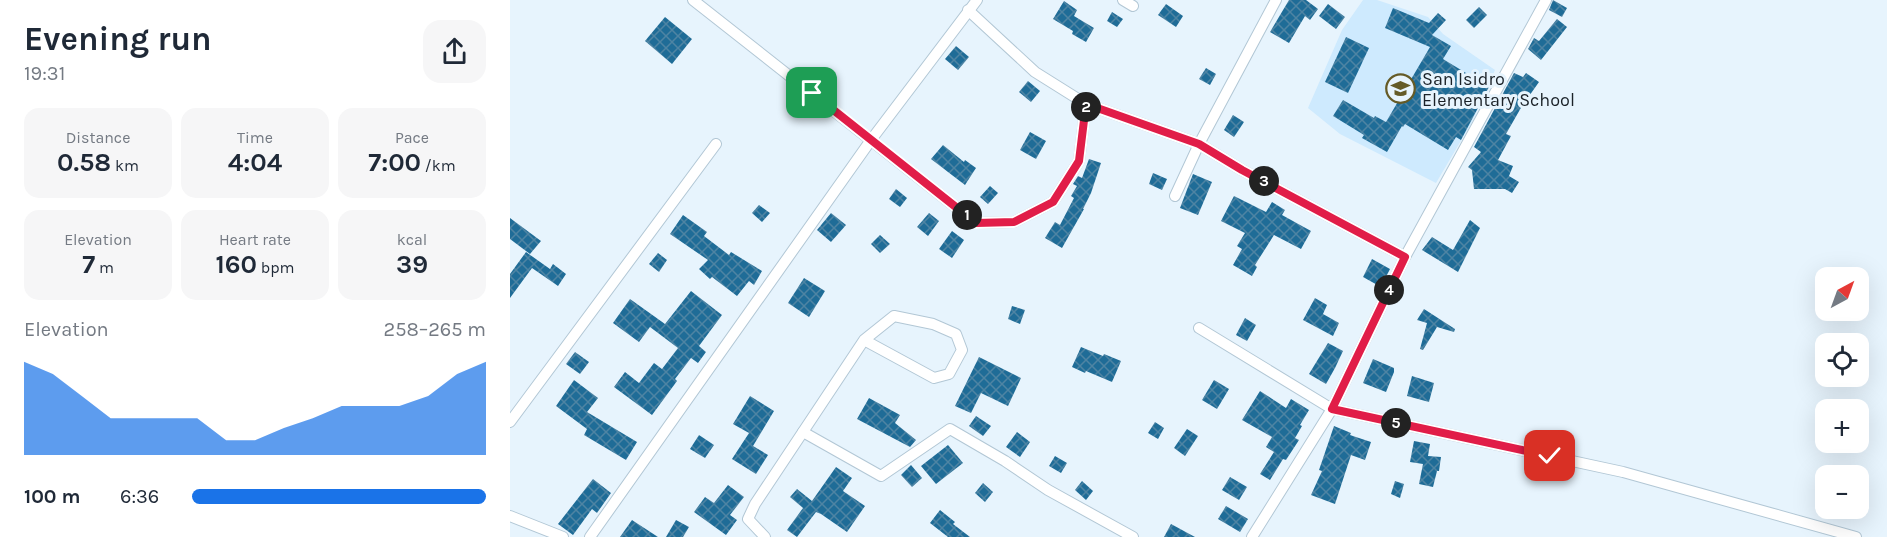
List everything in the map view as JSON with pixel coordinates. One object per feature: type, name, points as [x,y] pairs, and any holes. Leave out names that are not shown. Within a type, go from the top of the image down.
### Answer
[{"type":"street","points":[[693,0],[976,223],[1014,222],[1053,202],[1079,161],[1086,104]]},
{"type":"street","points":[[590,537],[871,140],[977,0]]},
{"type":"street","points":[[1175,196],[1199,144],[1276,0]]},
{"type":"street","points":[[1252,537],[1332,409],[1405,257],[1546,0]]},
{"type":"street","points":[[968,10],[1035,72],[1086,104],[1199,144],[1242,170],[1405,257]]},
{"type":"street","points":[[510,423],[716,144]]},
{"type":"street","points":[[765,537],[748,519],[755,504],[864,340],[894,316],[933,324],[957,334],[962,350],[949,374],[934,378],[864,340]]},
{"type":"street","points":[[1199,328],[1332,409],[1623,472],[1856,537]]},
{"type":"street","points":[[803,432],[881,476],[950,429],[1005,461],[1048,490],[1133,537]]},
{"type":"street","points":[[510,516],[563,537]]},
{"type":"shaded area","name":"San Isidro Elementary School","points":[[1363,0],[1377,0],[1428,17],[1443,34],[1495,70],[1472,122],[1436,183],[1340,134],[1308,108],[1342,30]]},
{"type":"building","points":[[1289,0],[1306,0],[1318,9],[1310,20],[1305,16],[1289,43],[1270,32]]},
{"type":"building","points":[[1553,0],[1567,8],[1562,17],[1549,10]]},
{"type":"building","points":[[1064,1],[1077,10],[1074,16],[1094,28],[1086,42],[1053,19]]},
{"type":"building","points":[[1166,4],[1183,16],[1176,27],[1158,15]]},
{"type":"building","points":[[1328,4],[1345,17],[1336,29],[1319,16]]},
{"type":"building","points":[[1479,7],[1487,15],[1474,28],[1466,20]]},
{"type":"building","points":[[1393,8],[1429,23],[1438,13],[1446,20],[1432,35],[1451,46],[1443,59],[1489,87],[1461,140],[1456,137],[1448,150],[1405,124],[1387,152],[1362,138],[1364,135],[1333,116],[1343,100],[1374,118],[1375,116],[1386,122],[1430,47],[1385,28]]},
{"type":"building","points":[[1112,12],[1123,19],[1117,27],[1107,21]]},
{"type":"building","points":[[665,17],[692,39],[672,64],[645,41]]},
{"type":"building","points":[[1557,19],[1567,27],[1541,60],[1528,49],[1534,38],[1539,41]]},
{"type":"building","points":[[1346,37],[1369,48],[1348,93],[1325,82]]},
{"type":"building","points":[[956,46],[969,57],[958,70],[945,59]]},
{"type":"building","points":[[1206,68],[1216,74],[1210,85],[1199,79]]},
{"type":"building","points":[[1514,73],[1523,77],[1526,73],[1539,82],[1506,134],[1511,136],[1498,160],[1513,166],[1509,176],[1519,182],[1512,193],[1505,189],[1474,189],[1472,170],[1468,167],[1481,152],[1474,147]]},
{"type":"building","points":[[1028,81],[1040,91],[1031,102],[1019,92]]},
{"type":"building","points":[[1233,115],[1244,122],[1234,137],[1224,130]]},
{"type":"building","points":[[1030,132],[1046,141],[1036,159],[1020,150]]},
{"type":"building","points":[[943,145],[964,162],[965,160],[976,168],[965,185],[931,159]]},
{"type":"building","points":[[1089,159],[1101,163],[1084,209],[1062,248],[1045,238],[1055,222],[1060,225],[1074,198],[1071,196],[1077,186],[1073,184],[1078,176],[1082,178]]},
{"type":"building","points":[[1153,173],[1167,179],[1162,190],[1149,184]]},
{"type":"building","points":[[1193,174],[1212,182],[1198,215],[1180,208]]},
{"type":"building","points":[[990,186],[998,193],[988,204],[980,197]]},
{"type":"building","points":[[896,189],[907,198],[900,207],[889,199]]},
{"type":"building","points":[[1234,196],[1266,212],[1272,202],[1285,210],[1282,215],[1311,231],[1301,249],[1274,235],[1255,265],[1257,267],[1252,276],[1233,265],[1242,249],[1237,246],[1245,233],[1221,221]]},
{"type":"building","points":[[759,205],[770,213],[762,222],[752,213]]},
{"type":"building","points":[[831,213],[846,225],[831,242],[817,230]]},
{"type":"building","points":[[929,213],[939,221],[928,236],[917,227]]},
{"type":"building","points":[[683,215],[707,232],[704,236],[729,255],[731,252],[762,271],[754,285],[749,281],[737,296],[699,269],[708,260],[670,234]]},
{"type":"building","points":[[510,218],[541,241],[530,254],[510,239]]},
{"type":"building","points":[[1470,220],[1480,228],[1458,272],[1422,250],[1432,237],[1453,250]]},
{"type":"building","points":[[952,231],[964,240],[952,258],[939,249]]},
{"type":"building","points":[[880,235],[890,244],[880,253],[871,244]]},
{"type":"building","points":[[526,252],[550,269],[553,264],[566,274],[558,286],[532,268],[510,298],[510,274]]},
{"type":"building","points":[[658,253],[667,260],[659,272],[649,264]]},
{"type":"building","points":[[1372,259],[1390,269],[1381,287],[1363,277]]},
{"type":"building","points":[[804,278],[825,291],[809,317],[788,303]]},
{"type":"building","points":[[691,291],[722,315],[699,346],[706,352],[698,363],[691,358],[652,415],[614,387],[625,372],[639,383],[654,363],[662,369],[678,348],[650,327],[639,342],[613,323],[630,299],[665,324]]},
{"type":"building","points":[[1315,298],[1327,305],[1323,314],[1339,323],[1333,336],[1303,320]]},
{"type":"building","points":[[1012,306],[1025,310],[1020,324],[1008,319]]},
{"type":"building","points":[[1424,309],[1455,329],[1454,332],[1437,327],[1423,350],[1420,349],[1427,323],[1417,320]]},
{"type":"building","points":[[1245,318],[1256,325],[1247,341],[1236,335]]},
{"type":"building","points":[[1328,343],[1343,351],[1326,384],[1309,374]]},
{"type":"building","points":[[1081,347],[1121,361],[1112,382],[1072,367]]},
{"type":"building","points":[[575,352],[589,362],[580,374],[566,364]]},
{"type":"building","points":[[979,357],[1021,378],[1008,406],[981,393],[971,413],[955,406]]},
{"type":"building","points":[[1373,359],[1394,368],[1386,392],[1363,383]]},
{"type":"building","points":[[1412,376],[1434,383],[1429,402],[1407,396]]},
{"type":"building","points":[[574,380],[598,398],[587,412],[637,442],[626,460],[584,435],[587,429],[556,406]]},
{"type":"building","points":[[1214,380],[1229,389],[1217,409],[1202,400]]},
{"type":"building","points":[[1260,391],[1286,408],[1291,399],[1309,410],[1295,438],[1299,440],[1286,460],[1283,459],[1270,480],[1260,474],[1274,452],[1266,447],[1272,437],[1242,420]]},
{"type":"building","points":[[750,396],[774,411],[753,446],[768,455],[756,474],[732,459],[749,433],[733,424]]},
{"type":"building","points":[[869,398],[900,415],[895,423],[916,440],[910,447],[857,419]]},
{"type":"building","points":[[976,416],[991,426],[983,436],[969,426]]},
{"type":"building","points":[[1155,422],[1164,428],[1158,439],[1148,433]]},
{"type":"building","points":[[1334,426],[1351,433],[1350,435],[1371,442],[1365,460],[1351,455],[1335,504],[1311,495],[1322,471],[1319,470]]},
{"type":"building","points":[[1187,429],[1198,436],[1185,456],[1174,448]]},
{"type":"building","points":[[1017,432],[1030,442],[1020,457],[1006,447]]},
{"type":"building","points":[[699,435],[714,445],[705,458],[690,449]]},
{"type":"building","points":[[1414,441],[1430,444],[1428,456],[1441,457],[1433,487],[1419,484],[1423,464],[1410,462]]},
{"type":"building","points":[[948,445],[963,463],[936,484],[921,466]]},
{"type":"building","points":[[1055,456],[1067,463],[1061,473],[1049,466]]},
{"type":"building","points":[[911,465],[922,478],[912,487],[901,475]]},
{"type":"building","points":[[836,467],[852,478],[843,491],[865,506],[847,532],[816,512],[797,537],[787,530],[803,508],[790,497],[797,489],[812,501]]},
{"type":"building","points":[[1230,477],[1247,487],[1239,500],[1222,490]]},
{"type":"building","points":[[593,479],[611,493],[597,513],[592,509],[573,535],[558,524]]},
{"type":"building","points":[[1082,481],[1093,491],[1086,500],[1075,490]]},
{"type":"building","points":[[1395,481],[1404,484],[1400,498],[1391,494]]},
{"type":"building","points":[[983,483],[993,492],[985,502],[975,493]]},
{"type":"building","points":[[728,485],[744,497],[730,515],[737,520],[726,535],[694,512],[705,497],[714,503]]},
{"type":"building","points":[[1226,506],[1248,519],[1240,532],[1218,519]]},
{"type":"building","points":[[940,510],[970,537],[948,537],[930,523]]},
{"type":"building","points":[[632,520],[658,537],[620,537]]},
{"type":"building","points":[[676,520],[689,527],[683,537],[666,537]]},
{"type":"building","points":[[1171,524],[1195,537],[1164,537]]},
{"type":"place","name":"San Isidro Elementary School","points":[[1401,89]]},
{"type":"route","points":[[812,93],[976,223],[1014,222],[1053,202],[1079,161],[1086,104],[1199,144],[1242,170],[1405,257],[1332,409],[1550,456]]}]
